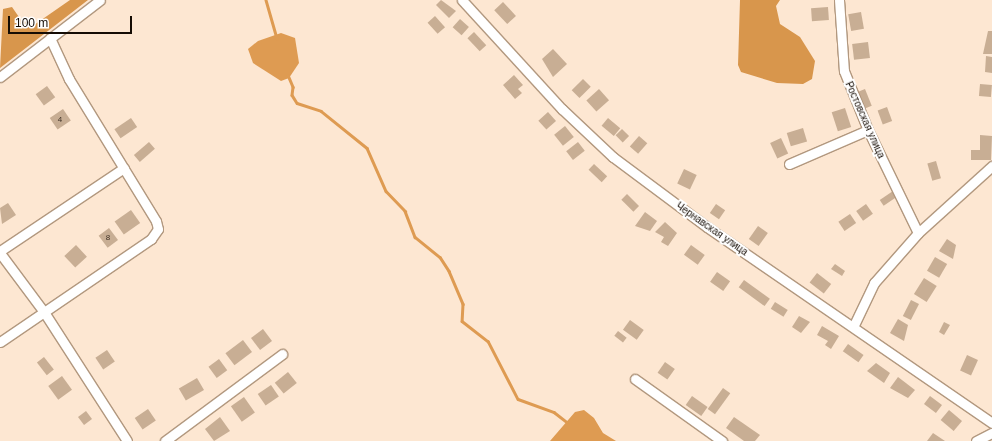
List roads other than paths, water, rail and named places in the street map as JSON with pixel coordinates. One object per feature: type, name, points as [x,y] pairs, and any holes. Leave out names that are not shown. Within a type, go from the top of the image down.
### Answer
[{"type":"street","points":[[0,77],[100,0]]},
{"type":"street","name":"Чернавская улица","points":[[462,0],[562,109],[613,157],[707,227],[854,325],[992,423]]},
{"type":"street","name":"Ростовская улица","points":[[840,0],[844,71],[868,130],[918,232]]},
{"type":"street","points":[[0,342],[151,239],[158,229],[124,168],[69,79],[50,38]]},
{"type":"street","points":[[789,164],[868,130]]},
{"type":"street","points":[[854,325],[874,283],[918,232],[992,166]]},
{"type":"street","points":[[124,168],[0,252],[44,312],[127,441]]},
{"type":"street","points":[[165,441],[282,354]]},
{"type":"street","points":[[635,379],[722,441]]},
{"type":"street","points":[[976,441],[992,433]]},
{"type":"waterway","points":[[266,0],[277,38]]},
{"type":"waterway","points":[[288,75],[293,87],[292,95],[297,103],[321,111],[367,148],[386,191],[405,211],[415,237],[440,257],[449,271],[463,304],[462,321],[488,341],[518,399],[554,412],[567,422]]}]
